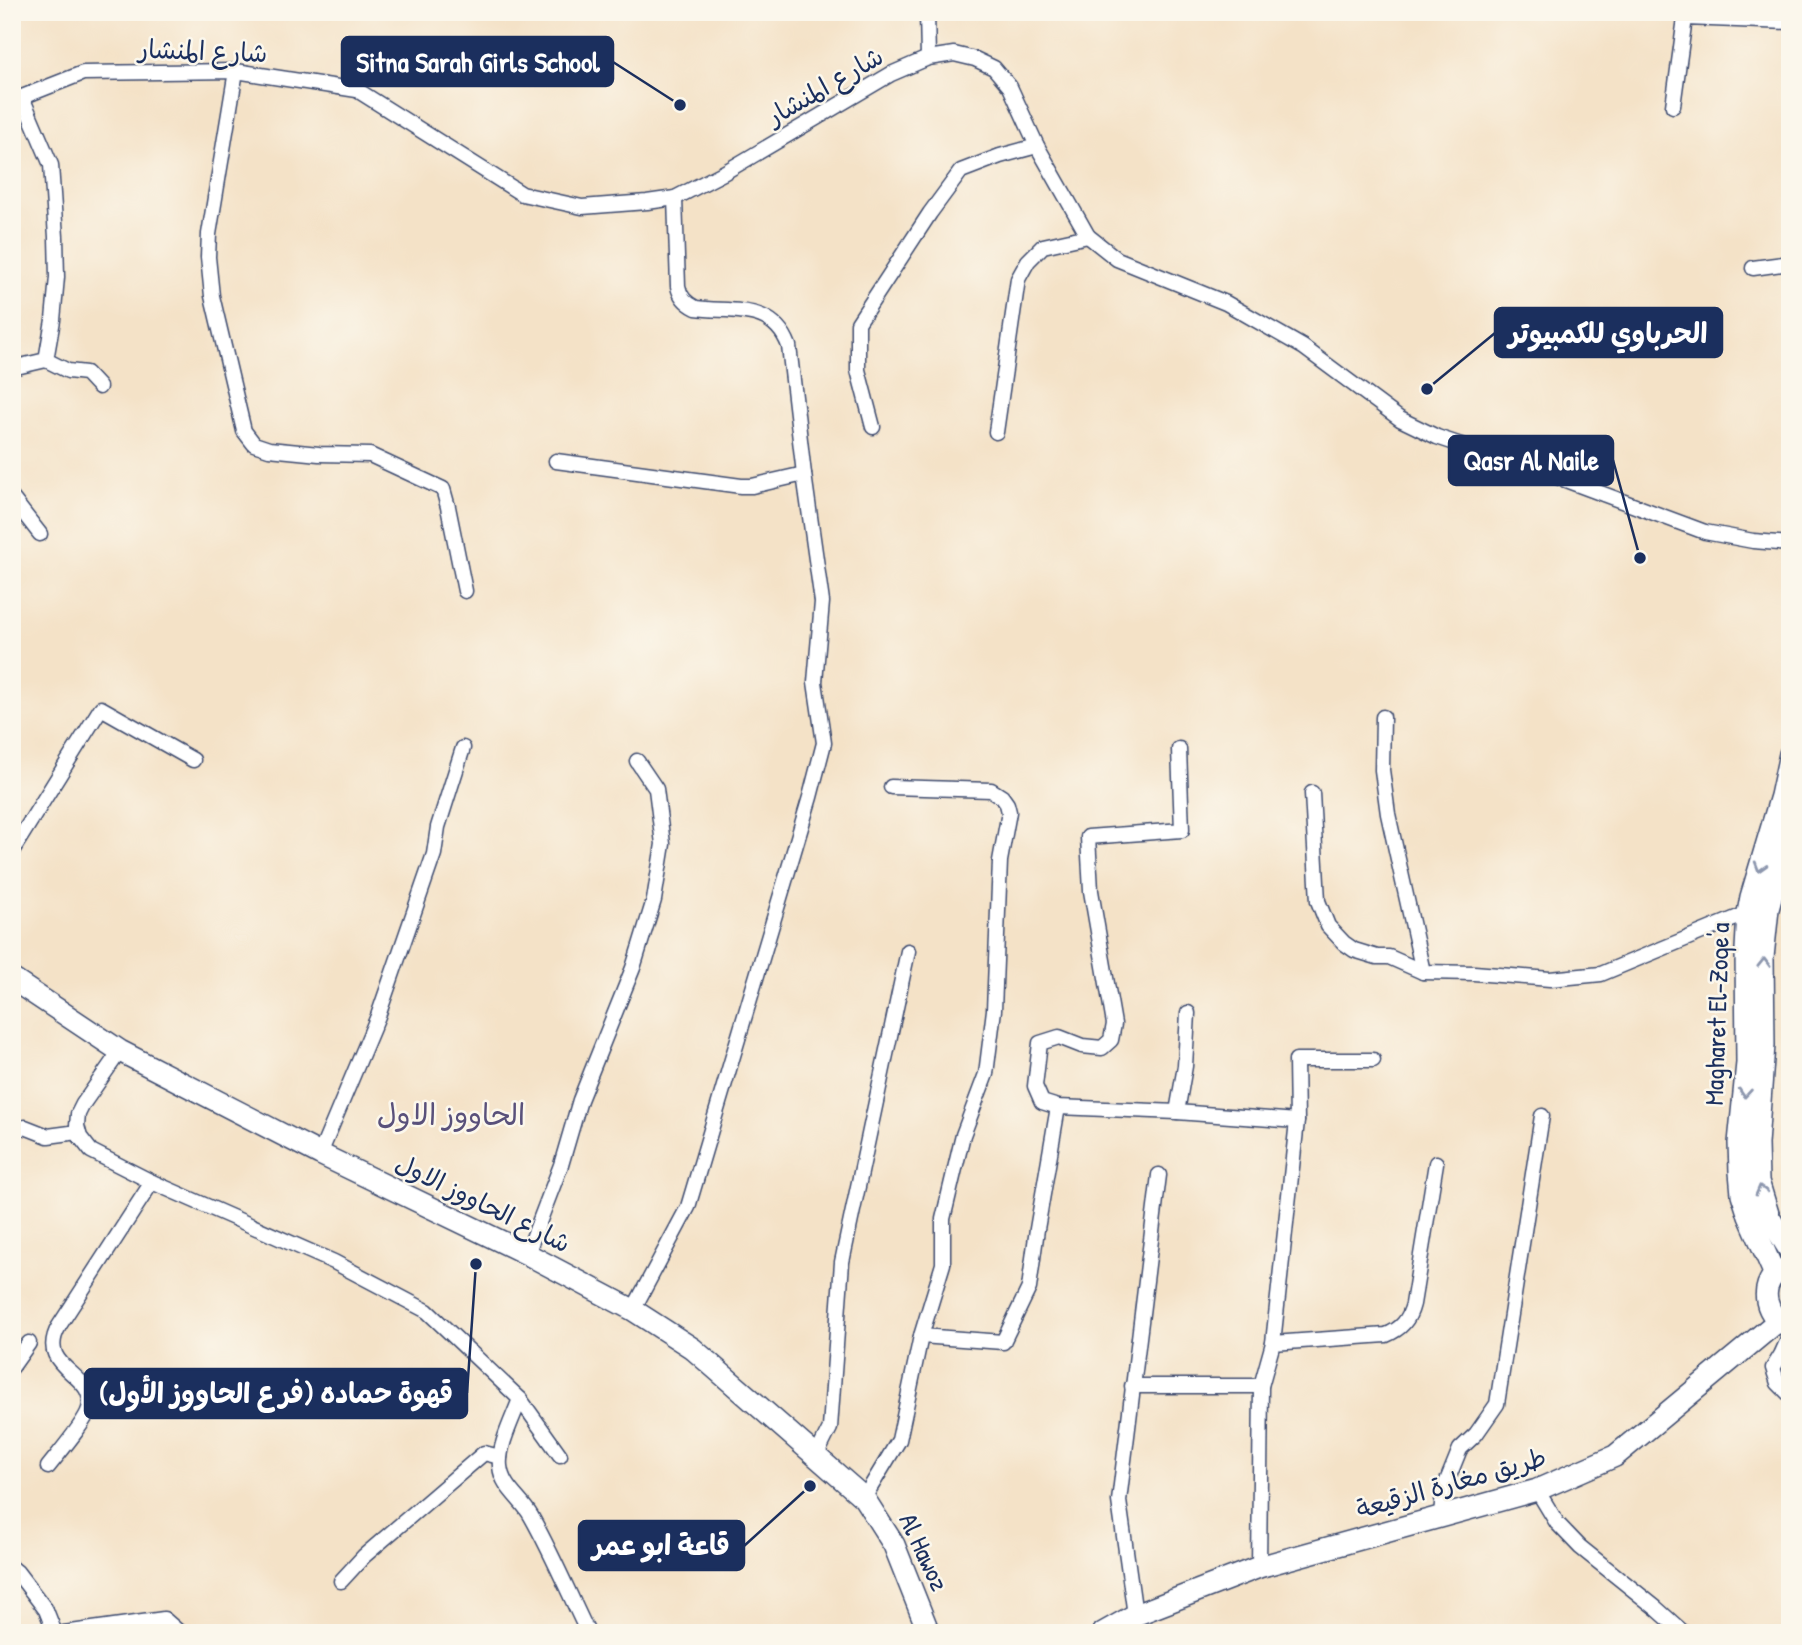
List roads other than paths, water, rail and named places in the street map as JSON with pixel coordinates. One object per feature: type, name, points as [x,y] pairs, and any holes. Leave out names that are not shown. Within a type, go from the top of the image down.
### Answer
[{"type":"street","points":[[927,12],[928,58]]},
{"type":"street","points":[[1673,106],[1685,18],[1790,22]]},
{"type":"street","name":"شارع المنشار","points":[[17,100],[83,74],[236,71],[357,90],[522,194],[582,207],[676,198],[891,74],[928,58],[954,54],[975,59],[994,68],[1010,87],[1037,146],[1088,236],[1116,259],[1226,303],[1303,347],[1400,419],[1437,438],[1560,478],[1705,532],[1753,541],[1790,544]]},
{"type":"street","points":[[236,71],[209,234],[208,257],[212,296],[244,431],[254,444],[264,448],[319,454],[370,455],[443,489],[466,591]]},
{"type":"street","points":[[17,100],[51,165],[57,277],[46,360]]},
{"type":"street","points":[[873,427],[858,370],[858,323],[923,223],[961,171],[1037,146]]},
{"type":"street","points":[[633,1310],[688,1206],[824,743],[815,682],[822,602],[790,350],[786,336],[773,321],[764,316],[748,312],[696,308],[685,301],[678,284],[676,198]]},
{"type":"street","points":[[996,432],[1018,279],[1028,261],[1043,246],[1088,236]]},
{"type":"street","points":[[1753,268],[1790,263]]},
{"type":"street","points":[[12,368],[46,360],[68,371],[86,373],[99,387]]},
{"type":"street","points":[[556,461],[741,486],[804,474]]},
{"type":"street","points":[[12,498],[40,534]]},
{"type":"street","points":[[12,851],[101,708],[193,760]]},
{"type":"street","points":[[1383,716],[1382,770],[1388,814],[1423,972]]},
{"type":"street","points":[[320,1154],[378,1016],[434,854],[438,827],[463,748]]},
{"type":"street","points":[[1179,749],[1182,830],[1088,837],[1091,891],[1114,1024],[1111,1040],[1102,1048],[1082,1046],[1059,1037],[1040,1043],[1035,1086],[1042,1102],[1058,1107],[1297,1121]]},
{"type":"street","name":"Magharet El-Zoqe'a","points":[[1782,1271],[1749,1216],[1742,1194],[1739,1143],[1747,1063],[1748,913],[1782,796],[1790,754]]},
{"type":"street","points":[[527,1254],[561,1165],[580,1100],[633,968],[654,900],[663,845],[656,789],[638,761]]},
{"type":"street","points":[[864,1498],[899,1440],[921,1336],[943,1264],[943,1219],[963,1135],[986,1074],[994,1010],[1000,861],[1009,812],[1002,797],[987,789],[891,787]]},
{"type":"street","points":[[1312,793],[1318,901],[1328,926],[1335,936],[1354,950],[1377,957],[1389,957],[1423,972],[1550,979],[1601,974],[1748,913]]},
{"type":"street","name":"Magharet El-Zoqe'a","points":[[1790,828],[1768,909],[1763,957],[1764,1045],[1757,1144],[1758,1181],[1769,1217],[1790,1251]]},
{"type":"street","points":[[816,1456],[830,1428],[842,1262],[908,950]]},
{"type":"street","name":"شارع الحاووز الاول","points":[[12,979],[120,1051],[320,1154],[527,1254],[633,1310],[692,1348],[864,1498]]},
{"type":"street","points":[[1177,1112],[1185,1066],[1188,1013]]},
{"type":"street","points":[[120,1051],[80,1109],[78,1132],[91,1151],[152,1182],[334,1262],[427,1311],[520,1399],[560,1455]]},
{"type":"street","points":[[1259,1567],[1261,1386],[1273,1343],[1297,1121],[1296,1059],[1373,1060]]},
{"type":"street","points":[[921,1336],[1003,1342],[1029,1288],[1058,1107]]},
{"type":"street","points":[[1441,1516],[1443,1491],[1460,1449],[1476,1434],[1497,1404],[1542,1116]]},
{"type":"street","points":[[12,1131],[25,1127],[48,1136],[78,1132]]},
{"type":"street","points":[[1273,1343],[1386,1335],[1397,1330],[1406,1321],[1413,1304],[1436,1163]]},
{"type":"street","points":[[1135,1615],[1119,1500],[1159,1175]]},
{"type":"street","points":[[48,1467],[85,1418],[90,1405],[85,1387],[62,1367],[56,1357],[53,1340],[56,1329],[152,1182]]},
{"type":"street","points":[[1782,1271],[1767,1288],[1766,1299],[1774,1318],[1786,1327],[1781,1355],[1773,1368],[1778,1383],[1790,1395]]},
{"type":"street","name":"طريق مغارة الزقيعة","points":[[1103,1633],[1135,1615],[1259,1567],[1537,1490],[1615,1457],[1786,1327]]},
{"type":"street","points":[[12,1367],[29,1343]]},
{"type":"street","points":[[1132,1386],[1261,1386]]},
{"type":"street","points":[[520,1399],[500,1457],[502,1476],[506,1485],[530,1513],[588,1633]]},
{"type":"street","points":[[341,1581],[364,1556],[484,1453],[500,1457]]},
{"type":"street","points":[[1537,1490],[1557,1523],[1580,1548],[1684,1633]]},
{"type":"street","name":"Al Hawoz","points":[[864,1498],[894,1545],[929,1633]]},
{"type":"street","points":[[12,1568],[18,1572],[46,1610],[55,1633]]},
{"type":"street","points":[[64,1633],[164,1619],[180,1633]]},
{"type":"place","name":"Sitna Sarah Girls School","points":[[680,105]]},
{"type":"place","name":"الحرباوي للكمبيوتر","points":[[1427,389]]},
{"type":"place","name":"Qasr Al Naile","points":[[1640,558]]},
{"type":"place","name":"قهوة حماده (فرع الحاووز الأول)","points":[[476,1264]]},
{"type":"place","name":"قاعة ابو عمر","points":[[810,1486]]},
{"type":"district","name":"الحاووز الاول","points":[[451,1115]]}]
